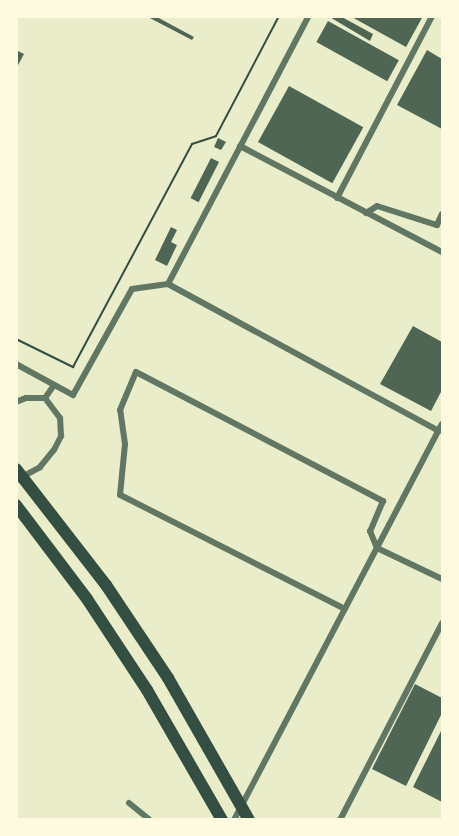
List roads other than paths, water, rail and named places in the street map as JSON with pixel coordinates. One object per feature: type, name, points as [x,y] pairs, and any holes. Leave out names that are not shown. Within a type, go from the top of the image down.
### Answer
[{"type":"highway","points":[[16,469],[106,585],[161,668],[249,819]]},
{"type":"highway","points":[[16,505],[87,599],[147,690],[222,819]]},
{"type":"street","points":[[168,284],[309,16]]},
{"type":"street","points":[[337,198],[432,16]]},
{"type":"street","points":[[240,147],[442,252]]},
{"type":"street","points":[[366,213],[377,206],[437,225],[442,214]]},
{"type":"street","points":[[16,364],[73,395],[132,289],[168,284],[441,428],[234,819]]},
{"type":"street","points":[[345,609],[120,495],[126,444],[120,410],[136,372],[383,501],[370,531],[377,548],[442,579]]},
{"type":"street","points":[[45,398],[54,386]]},
{"type":"street","points":[[16,402],[26,398],[45,398]]},
{"type":"street","points":[[16,480],[40,467],[54,450],[61,435],[60,417],[45,398]]},
{"type":"street","points":[[340,819],[442,623]]},
{"type":"street","points":[[129,803],[150,819]]}]
